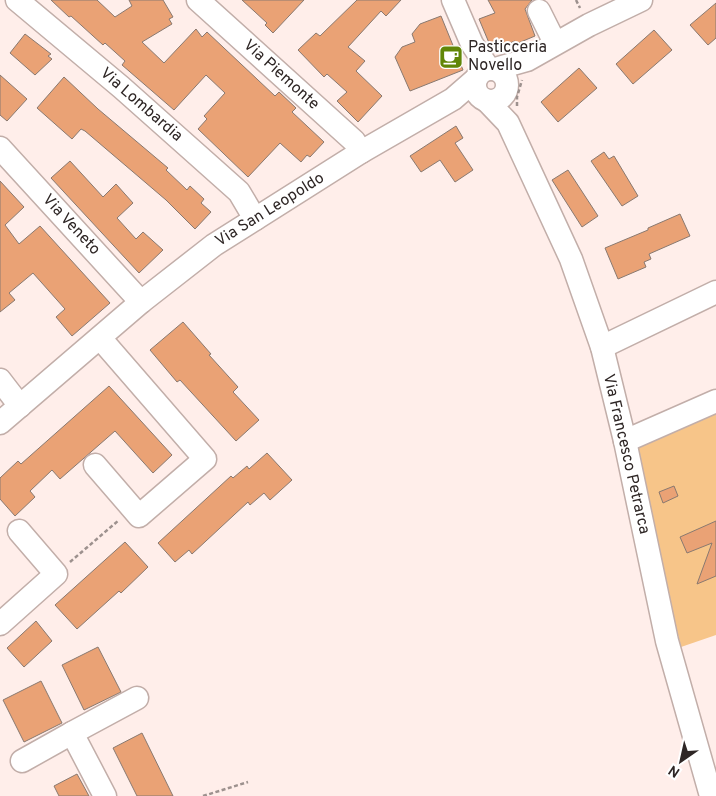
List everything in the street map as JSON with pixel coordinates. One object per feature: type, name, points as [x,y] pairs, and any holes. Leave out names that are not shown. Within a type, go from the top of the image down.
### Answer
[{"type":"street","name":"Via Lombardia","points":[[18,0],[194,151],[238,192],[255,219]]},
{"type":"street","name":"Via Piemonte","points":[[198,0],[354,141],[361,152]]},
{"type":"street","points":[[453,0],[472,44],[497,81]]},
{"type":"street","name":"Via San Leopoldo","points":[[0,423],[141,302],[201,255],[255,219],[361,152],[452,99],[497,81],[555,43],[641,0]]},
{"type":"street","points":[[539,11],[555,43]]},
{"type":"street","name":"Via Francesco Petrarca","points":[[497,81],[571,259],[602,347],[625,441],[668,641],[711,796]]},
{"type":"street","name":"Via Veneto","points":[[0,148],[141,302]]},
{"type":"street","points":[[602,347],[716,292]]},
{"type":"street","points":[[95,465],[139,516],[205,459],[100,338]]},
{"type":"street","points":[[0,380],[20,406]]},
{"type":"street","points":[[625,441],[716,401]]},
{"type":"street","points":[[0,624],[56,574],[19,531]]},
{"type":"street","points":[[22,761],[137,698]]},
{"type":"street","points":[[72,733],[105,796]]},
{"type":"path","points":[[497,81],[516,97],[513,118]]},
{"type":"path","points":[[56,574],[132,508]]},
{"type":"path","points":[[203,796],[248,782]]},
{"type":"shaded area","points":[[716,410],[716,635],[681,647],[632,446]]},
{"type":"building","points":[[51,0],[97,0],[115,17],[132,6],[129,0],[163,0],[173,17],[169,19],[172,24],[142,42],[164,63],[196,29],[202,37],[207,32],[275,96],[279,92],[296,108],[292,112],[324,142],[310,157],[307,155],[301,162],[280,143],[248,177],[198,129],[207,119],[204,116],[225,93],[206,75],[174,110],[122,65],[125,61],[105,43],[103,45]]},
{"type":"building","points":[[242,0],[304,0],[273,33],[265,25],[267,23]]},
{"type":"building","points":[[357,0],[401,0],[386,16],[381,11],[348,47],[365,61],[356,71],[382,96],[358,122],[337,101],[347,92],[327,74],[324,77],[298,50],[316,33],[320,36]]},
{"type":"building","points":[[488,0],[532,0],[525,9],[535,36],[516,44],[515,41],[492,50],[479,19],[495,13]]},
{"type":"building","points":[[716,3],[716,38],[708,45],[690,25]]},
{"type":"building","points":[[441,16],[463,70],[410,91],[395,57],[402,47],[415,42],[412,34],[420,24]]},
{"type":"building","points":[[654,30],[672,50],[633,84],[616,64]]},
{"type":"building","points":[[25,34],[51,54],[48,56],[52,59],[35,75],[10,53]]},
{"type":"building","points":[[579,68],[597,88],[558,122],[541,102]]},
{"type":"building","points":[[0,75],[27,99],[7,121],[0,115]]},
{"type":"building","points":[[64,77],[98,109],[168,168],[166,170],[187,190],[190,186],[204,199],[201,203],[211,212],[195,229],[166,200],[85,131],[81,129],[72,139],[37,108]]},
{"type":"building","points":[[456,126],[463,138],[455,143],[473,170],[455,182],[440,160],[421,172],[410,156]]},
{"type":"building","points":[[604,152],[609,159],[614,156],[638,196],[622,206],[591,161]]},
{"type":"building","points":[[70,161],[103,197],[116,184],[133,203],[117,218],[136,239],[143,232],[163,250],[139,273],[51,178]]},
{"type":"building","points":[[568,170],[598,216],[582,227],[552,180]]},
{"type":"building","points":[[0,181],[24,207],[5,225],[19,244],[40,226],[110,303],[72,336],[56,317],[65,309],[33,273],[9,293],[15,300],[0,312]]},
{"type":"building","points":[[680,214],[690,236],[649,254],[651,259],[644,262],[646,267],[618,279],[605,248]]},
{"type":"building","points":[[183,322],[238,387],[233,392],[259,420],[236,441],[180,380],[177,382],[150,350]]},
{"type":"building","points":[[109,386],[172,455],[153,473],[115,431],[60,479],[52,470],[30,491],[35,497],[15,516],[0,499],[0,478],[18,461],[21,464]]},
{"type":"building","points":[[267,453],[292,480],[270,500],[264,493],[250,505],[248,502],[192,554],[189,550],[175,562],[158,543],[231,476],[233,478],[247,466],[249,469]]},
{"type":"building","points":[[674,486],[678,496],[663,503],[659,492]]},
{"type":"building","points":[[716,521],[716,576],[697,584],[712,543],[687,553],[680,537]]},
{"type":"building","points":[[125,542],[148,567],[121,593],[119,591],[77,629],[55,605]]},
{"type":"building","points":[[36,621],[52,641],[24,667],[7,648]]},
{"type":"building","points":[[98,647],[121,692],[84,710],[62,665]]},
{"type":"building","points":[[41,681],[62,723],[24,742],[3,700]]},
{"type":"building","points":[[142,733],[173,796],[137,796],[113,748]]},
{"type":"building","points":[[77,774],[89,796],[59,796],[54,786]]},
{"type":"place","name":"Pasticceria Novello","points":[[451,57]]}]
